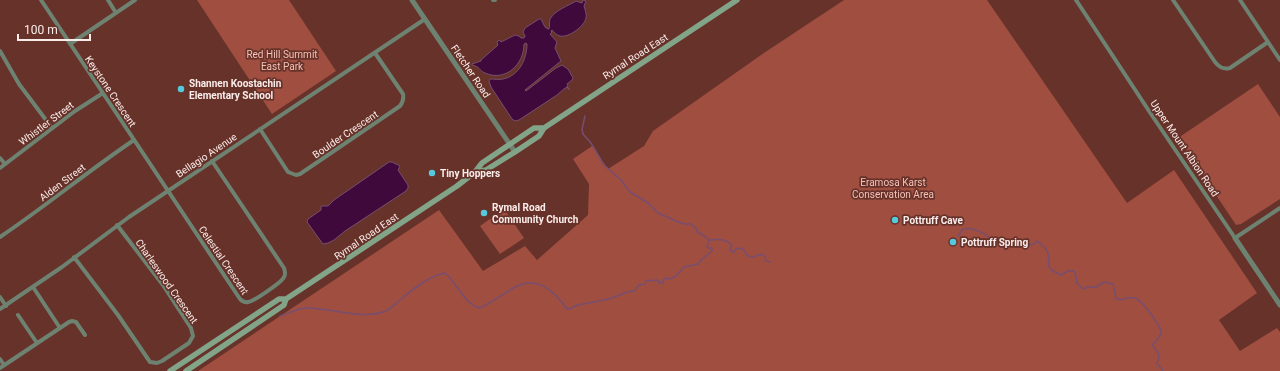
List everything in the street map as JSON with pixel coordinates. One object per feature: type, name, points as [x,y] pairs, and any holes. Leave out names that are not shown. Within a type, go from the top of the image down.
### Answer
[{"type":"main road","name":"Rymal Road East","points":[[475,172],[486,170],[539,136],[544,128],[736,0]]},
{"type":"main road","name":"Rymal Road East","points":[[170,371],[279,299],[286,299],[457,186],[475,172],[482,163],[534,128],[544,128]]},
{"type":"main road","name":"Rymal Road East","points":[[186,371],[284,306],[286,299]]},
{"type":"street","name":"Keystone Crescent","points":[[41,0],[168,190]]},
{"type":"street","points":[[108,0],[116,13]]},
{"type":"street","points":[[70,44],[135,0]]},
{"type":"street","name":"Fletcher Road","points":[[412,0],[514,152]]},
{"type":"street","name":"Upper Mount Albion Road","points":[[1076,0],[1150,114],[1280,305]]},
{"type":"street","points":[[1174,0],[1215,62],[1221,68],[1230,68],[1268,42]]},
{"type":"street","points":[[1240,0],[1280,60]]},
{"type":"street","name":"Bellagio Avenue","points":[[0,309],[168,190],[425,19]]},
{"type":"street","points":[[0,51],[19,84],[52,128]]},
{"type":"street","name":"Boulder Crescent","points":[[260,129],[288,172],[296,175],[300,174],[400,106],[402,103],[404,98],[403,94],[375,53]]},
{"type":"street","name":"Whistler Street","points":[[0,168],[52,128],[103,93]]},
{"type":"street","name":"Alden Street","points":[[0,237],[105,159],[134,140]]},
{"type":"street","points":[[0,158],[5,164]]},
{"type":"street","name":"Celestial Crescent","points":[[168,190],[240,299],[243,302],[250,302],[285,277],[284,268],[212,161]]},
{"type":"street","points":[[1235,238],[1280,208]]},
{"type":"street","name":"Charleswood Crescent","points":[[74,258],[118,315],[150,362],[157,363],[162,361],[189,343],[193,336],[191,328],[163,285],[117,225]]},
{"type":"street","points":[[33,287],[60,328]]},
{"type":"street","points":[[0,297],[6,306]]},
{"type":"street","points":[[18,315],[37,343]]},
{"type":"street","points":[[0,368],[69,322],[74,321],[85,335]]},
{"type":"street","points":[[0,359],[4,365]]},
{"type":"green space","name":"Red Hill Summit East Park","points":[[197,0],[289,0],[336,71],[272,114]]},
{"type":"green space","name":"Eramosa Karst Conservation Area","points":[[844,0],[987,0],[1127,203],[1174,170],[1257,293],[1219,320],[1240,351],[1277,328],[1280,332],[1280,371],[198,371],[439,210],[483,271],[525,246],[537,260],[588,215],[589,184],[573,159],[592,146],[608,169],[644,146],[653,131],[761,55]]},
{"type":"green space","points":[[1258,84],[1280,117],[1280,199],[1241,224],[1236,225],[1178,138]]},
{"type":"green space","points":[[504,209],[524,238],[500,254],[480,226]]},
{"type":"shaded area","points":[[583,0],[586,1],[584,6],[586,16],[585,21],[579,28],[571,34],[563,36],[557,35],[552,30],[551,31],[552,32],[550,34],[557,42],[555,48],[561,61],[525,90],[526,91],[562,65],[568,69],[573,78],[572,80],[567,84],[568,86],[566,88],[557,95],[519,120],[515,121],[512,119],[491,87],[489,81],[490,79],[509,77],[518,71],[526,55],[527,44],[524,44],[521,59],[517,65],[506,73],[492,75],[483,72],[472,64],[481,61],[498,45],[497,42],[499,40],[501,42],[515,35],[524,38],[525,36],[523,32],[525,28],[539,19],[541,19],[545,27],[549,29],[550,19],[555,13],[576,1],[582,3]]},
{"type":"shaded area","points":[[389,162],[400,166],[398,170],[408,185],[406,191],[345,231],[334,240],[323,244],[307,222],[308,219],[321,210],[321,206],[328,206],[334,200]]},
{"type":"waterway","points":[[585,116],[582,129],[583,134],[591,143],[604,165],[621,180],[630,192],[648,203],[658,213],[684,224],[691,224],[696,228],[697,232],[709,240],[721,240],[730,243],[732,245],[730,250],[732,252],[736,249],[742,248],[748,256],[753,257],[762,254],[766,261],[770,262]]},
{"type":"waterway","points":[[958,236],[962,230],[970,229],[982,232],[999,243],[1009,246],[1012,242],[1017,243],[1022,240],[1026,241],[1029,245],[1034,244],[1037,241],[1047,251],[1049,267],[1061,275],[1068,271],[1074,271],[1077,283],[1083,289],[1088,287],[1096,287],[1104,282],[1113,284],[1116,298],[1120,300],[1129,297],[1135,298],[1142,303],[1151,314],[1160,329],[1160,336],[1152,345],[1158,354],[1159,358],[1157,363],[1163,371]]},
{"type":"waterway","points":[[280,316],[304,308],[358,314],[386,311],[421,284],[439,274],[445,273],[465,298],[474,306],[480,308],[494,301],[515,287],[531,283],[538,284],[551,291],[567,309],[569,309],[578,305],[609,299],[634,291],[639,285],[645,284],[646,281],[658,280],[659,283],[662,283],[665,278],[670,279],[676,276],[684,267],[698,264],[712,251],[712,248],[708,248],[707,246],[709,240]]},
{"type":"place","name":"Shannen Koostachin Elementary School","points":[[181,89]]},
{"type":"place","name":"Tiny Hoppers","points":[[432,173]]},
{"type":"place","name":"Rymal Road Community Church","points":[[484,213]]},
{"type":"place","name":"Pottruff Cave","points":[[895,220]]},
{"type":"place","name":"Pottruff Spring","points":[[953,242]]}]
